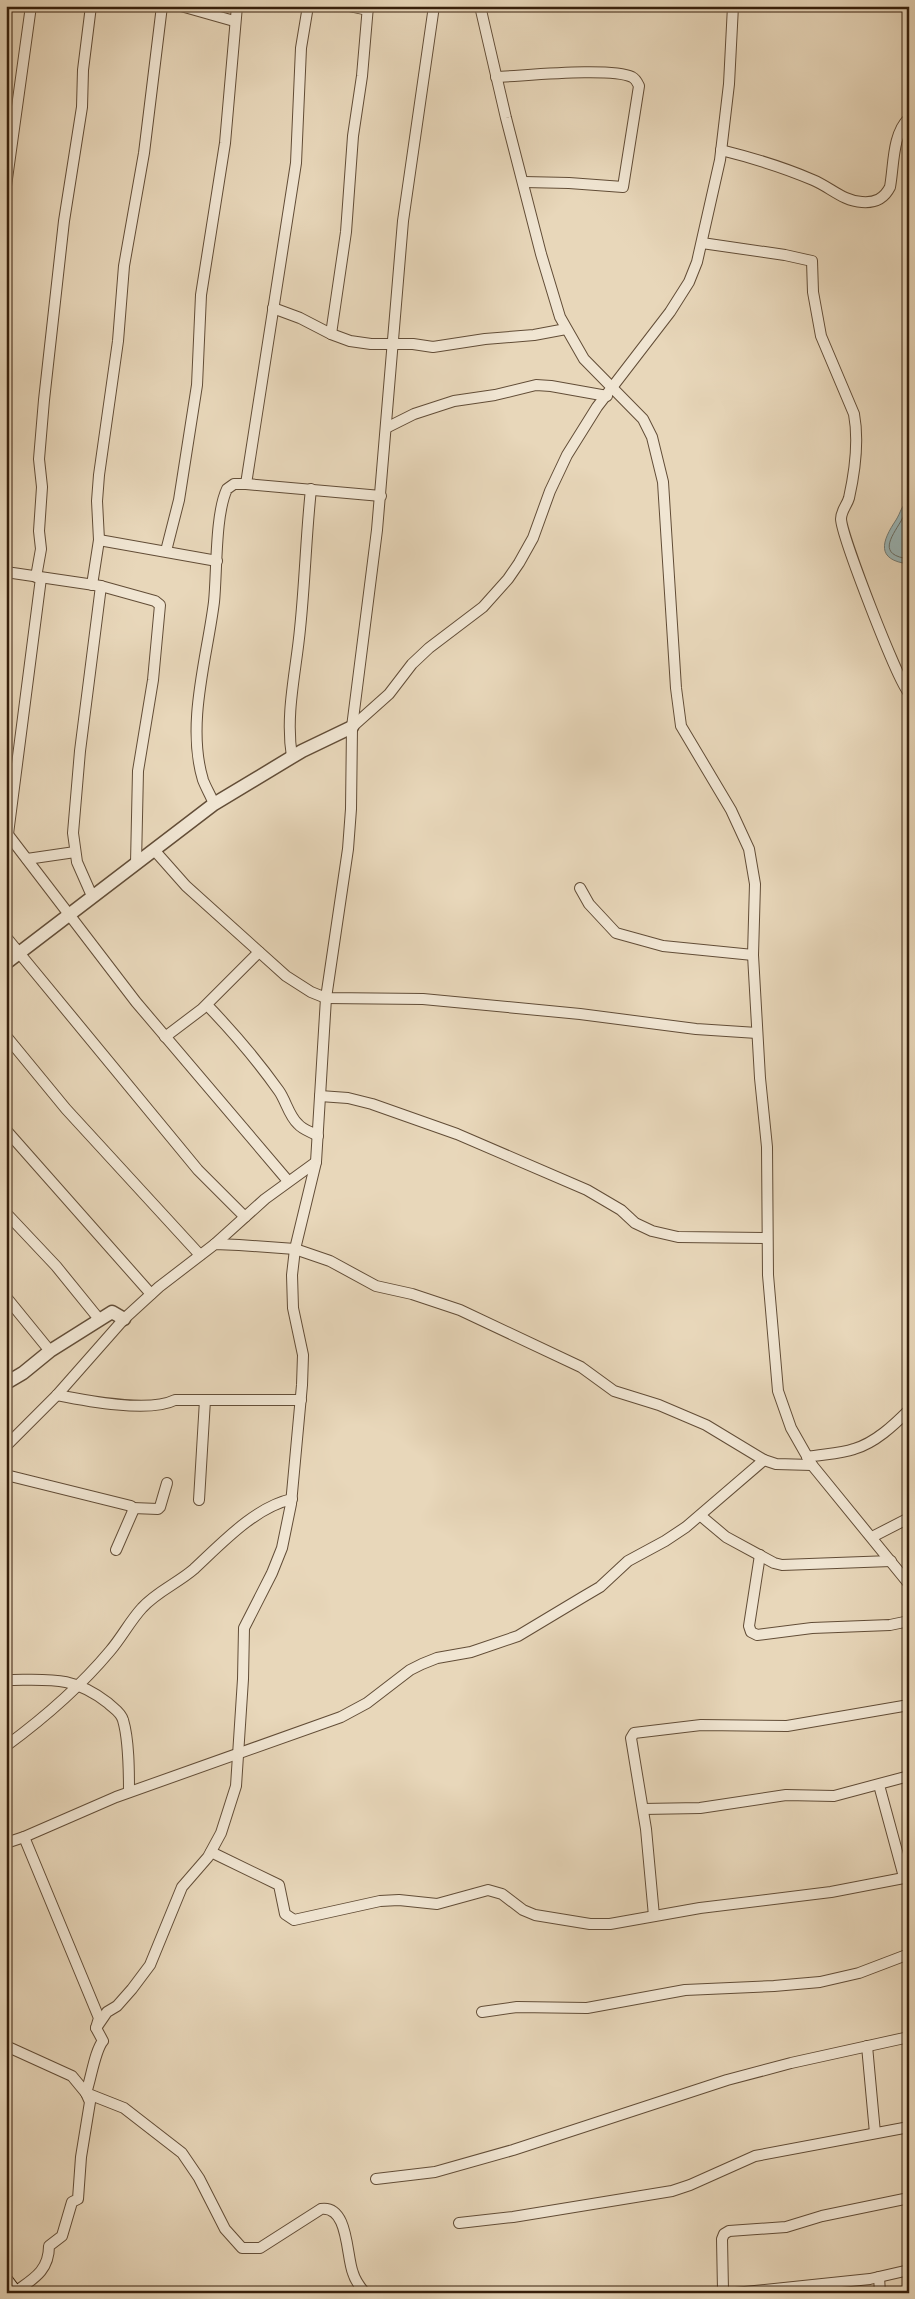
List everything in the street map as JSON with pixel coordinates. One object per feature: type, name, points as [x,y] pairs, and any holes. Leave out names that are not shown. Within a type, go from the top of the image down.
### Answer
[{"type":"main road","points":[[6,2281],[15,2292]]},
{"type":"street","points":[[6,186],[31,6]]},
{"type":"street","points":[[91,6],[83,70],[82,107],[60,249],[43,408],[39,459],[42,487],[39,531],[41,548],[7,833],[165,1037],[245,1128],[288,1181]]},
{"type":"street","points":[[92,896],[75,852],[74,821],[96,585],[99,540],[97,501],[99,475],[118,341],[124,266],[144,152],[162,6]]},
{"type":"street","points":[[181,6],[234,21]]},
{"type":"street","points":[[166,550],[179,500],[197,385],[201,295],[225,143],[234,21],[237,6]]},
{"type":"street","points":[[246,484],[298,146],[301,48],[308,6]]},
{"type":"street","points":[[331,334],[346,240],[353,136],[362,76],[368,8],[348,6]]},
{"type":"street","points":[[96,2028],[107,2012],[117,2006],[150,1965],[182,1887],[211,1852],[221,1834],[233,1800],[238,1753],[244,1628],[272,1573],[282,1548],[292,1499],[303,1355],[292,1297],[292,1275],[295,1249],[316,1162],[326,998],[348,849],[351,808],[352,727],[370,599],[403,221],[434,6]]},
{"type":"street","points":[[480,6],[541,254],[566,329],[584,358],[644,419],[658,456],[663,482],[667,526],[678,709],[681,726],[731,810],[750,849],[756,884],[753,955],[757,1033],[767,1147],[766,1238],[772,1341],[778,1391],[791,1428],[810,1461],[909,1584]]},
{"type":"street","points":[[6,963],[92,896],[155,851],[214,804],[292,757],[352,727],[389,694],[412,664],[429,648],[483,607],[508,579],[520,563],[532,538],[550,491],[567,455],[607,396],[670,312],[698,262],[721,150],[729,84],[733,6]]},
{"type":"street","points":[[496,77],[586,73],[621,75],[632,78],[639,86],[623,186],[569,182],[524,182]]},
{"type":"street","points":[[721,150],[764,161],[815,181],[847,198],[872,202],[886,195],[890,187],[898,134],[909,118]]},
{"type":"street","points":[[702,243],[785,255],[812,261],[813,292],[821,336],[854,414],[856,427],[856,444],[849,496],[842,513],[842,522],[851,553],[904,687],[909,693]]},
{"type":"street","points":[[273,308],[350,341],[392,345],[413,344],[433,347],[492,338],[534,336],[566,329]]},
{"type":"street","points":[[386,428],[414,414],[454,401],[495,395],[536,385],[607,396]]},
{"type":"street","points":[[214,804],[199,762],[198,722],[200,691],[214,603],[225,494],[230,486],[246,484],[380,496]]},
{"type":"street","points":[[292,757],[289,737],[289,712],[299,643],[311,489]]},
{"type":"street","points":[[99,540],[166,550],[217,561]]},
{"type":"street","points":[[6,572],[96,585],[160,604],[153,680],[138,771],[136,863]]},
{"type":"street","points":[[155,851],[176,876],[292,981],[310,992],[326,998],[423,999],[580,1014],[696,1029],[757,1033]]},
{"type":"street","points":[[27,859],[75,852]]},
{"type":"street","points":[[580,888],[589,904],[616,933],[662,946],[753,955]]},
{"type":"street","points":[[6,937],[198,1170],[245,1216]]},
{"type":"street","points":[[165,1037],[207,1005],[259,952]]},
{"type":"street","points":[[207,1005],[238,1036],[285,1101],[294,1120],[318,1136]]},
{"type":"street","points":[[6,1036],[66,1109],[200,1255]]},
{"type":"street","points":[[320,1096],[348,1098],[372,1104],[466,1137],[587,1190],[621,1210],[635,1223],[652,1231],[678,1237],[766,1238]]},
{"type":"street","points":[[6,1130],[152,1294]]},
{"type":"street","points":[[6,1446],[57,1395],[124,1319],[215,1244],[245,1216],[288,1181],[316,1162]]},
{"type":"street","points":[[6,1213],[56,1266],[99,1319]]},
{"type":"street","points":[[215,1244],[295,1249],[330,1261],[376,1286],[420,1296],[460,1310],[573,1363],[614,1391],[659,1405],[706,1425],[764,1460],[776,1464],[810,1461],[854,1450],[867,1444],[897,1422],[909,1410]]},
{"type":"street","points":[[6,1297],[50,1351]]},
{"type":"street","points":[[6,1383],[23,1374],[50,1351],[99,1319],[112,1312],[124,1319]]},
{"type":"street","points":[[57,1395],[147,1406],[166,1404],[175,1400],[301,1400]]},
{"type":"street","points":[[198,1500],[204,1400]]},
{"type":"street","points":[[6,1843],[24,1838],[86,1809],[129,1792],[341,1717],[368,1703],[410,1670],[422,1664],[471,1652],[518,1636],[600,1587],[628,1561],[665,1541],[701,1516],[764,1460]]},
{"type":"street","points":[[6,1476],[100,1497],[133,1508],[158,1509],[167,1483]]},
{"type":"street","points":[[6,1746],[38,1722],[77,1685],[110,1650],[143,1607],[188,1574],[234,1532],[278,1502],[292,1499]]},
{"type":"street","points":[[116,1550],[133,1508]]},
{"type":"street","points":[[701,1516],[726,1536],[782,1565],[891,1561]]},
{"type":"street","points":[[872,1537],[909,1518]]},
{"type":"street","points":[[760,1555],[749,1626],[750,1632],[757,1635],[812,1628],[890,1625],[909,1621]]},
{"type":"street","points":[[6,1680],[59,1679],[77,1685],[98,1696],[121,1714],[124,1720],[129,1792]]},
{"type":"street","points":[[654,1916],[643,1809],[631,1738],[634,1733],[701,1725],[787,1726],[909,1705]]},
{"type":"street","points":[[643,1809],[700,1808],[786,1795],[834,1796],[909,1776]]},
{"type":"street","points":[[211,1852],[279,1885],[285,1914],[294,1920],[380,1901],[400,1900],[437,1904],[488,1890],[502,1894],[524,1910],[551,1918],[590,1924],[610,1924],[700,1908],[831,1892],[906,1877],[879,1785]]},
{"type":"street","points":[[24,1838],[99,2018],[96,2028],[103,2041],[97,2048],[93,2072],[86,2093]]},
{"type":"street","points":[[482,2012],[517,2007],[587,2008],[685,1990],[820,1982],[859,1973],[909,1954]]},
{"type":"street","points":[[376,2179],[435,2172],[521,2147],[727,2080],[909,2037]]},
{"type":"street","points":[[6,2046],[72,2076],[86,2093],[90,2102],[81,2157],[81,2184],[78,2199],[72,2202],[62,2236],[49,2246],[49,2259],[35,2277],[15,2292]]},
{"type":"street","points":[[867,2046],[875,2133]]},
{"type":"street","points":[[86,2093],[124,2108],[182,2154],[199,2178],[225,2230],[242,2248],[260,2248],[321,2208],[328,2209],[343,2223],[353,2273],[365,2293]]},
{"type":"street","points":[[459,2224],[672,2191],[755,2156],[909,2127]]},
{"type":"street","points":[[727,2293],[723,2290],[722,2239],[724,2234],[729,2231],[786,2226],[822,2216],[909,2198]]},
{"type":"street","points":[[735,2293],[879,2277],[909,2270]]},
{"type":"street","points":[[879,2277],[880,2293]]},
{"type":"water","points":[[909,500],[909,564],[898,562],[891,558],[886,554],[884,548],[887,535]]}]
